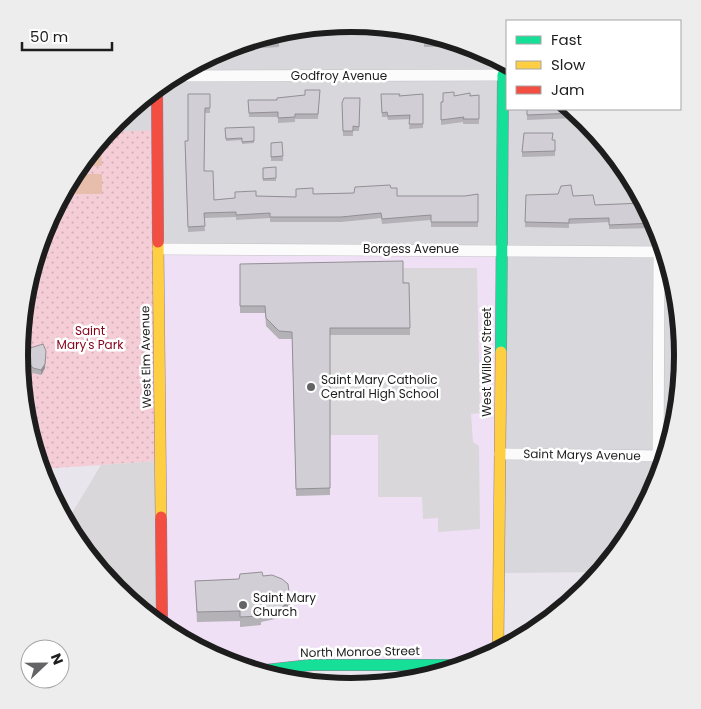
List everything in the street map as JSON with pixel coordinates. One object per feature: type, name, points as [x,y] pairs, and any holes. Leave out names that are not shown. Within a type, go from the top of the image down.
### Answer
[{"type":"street","name":"Godfroy Avenue","points":[[187,76],[505,75]]},
{"type":"street","name":"West Willow Street","points":[[498,641],[501,250],[505,75]]},
{"type":"street","name":"West Elm Avenue","points":[[158,95],[162,617]]},
{"type":"street","name":"Borgess Avenue","points":[[158,249],[656,252]]},
{"type":"street","points":[[662,271],[662,438]]},
{"type":"street","name":"Saint Marys Avenue","points":[[500,454],[657,456]]},
{"type":"street","name":"North Monroe Street","points":[[278,669],[311,665],[437,665]]},
{"type":"shaded area","points":[[329,32],[372,32],[393,34],[434,43],[474,56],[506,72],[506,110],[561,110],[579,126],[607,158],[640,212],[649,231],[662,271],[671,312],[673,333],[674,354],[671,397],[656,458],[649,478],[630,516],[607,551],[589,572],[499,573],[158,249],[106,144],[122,126],[154,98],[208,65],[247,49],[287,38]]},
{"type":"shaded area","points":[[101,150],[102,166],[88,167]]},
{"type":"shaded area","points":[[83,174],[102,174],[102,194],[70,194]]},
{"type":"shaded area","points":[[158,249],[501,250],[498,641],[474,653],[434,666],[284,670],[227,653],[189,634],[166,619]]},
{"type":"shaded area","points":[[403,268],[477,268],[480,413],[471,414],[473,442],[479,446],[480,529],[438,532],[438,518],[423,519],[422,497],[378,497],[378,435],[330,435],[330,335],[410,335],[403,290]]},
{"type":"shaded area","points":[[161,461],[156,606],[152,610],[122,583],[94,551],[71,515],[101,465]]},
{"type":"green space","name":"Saint Mary's Park","points":[[158,130],[161,461],[49,468],[34,418],[28,376],[28,333],[34,291],[45,251],[61,212],[82,175],[117,132]]},
{"type":"building","points":[[305,90],[320,90],[318,114],[295,114],[295,117],[278,118],[278,112],[249,113],[248,100],[277,100],[277,98],[305,95]]},
{"type":"building","points":[[454,92],[454,96],[470,93],[470,96],[479,95],[479,119],[463,119],[464,117],[441,120],[443,93]]},
{"type":"building","points":[[188,94],[210,94],[210,108],[205,108],[204,171],[213,171],[214,200],[235,198],[235,192],[256,191],[256,196],[296,197],[296,189],[313,188],[313,194],[354,193],[355,187],[390,185],[391,188],[397,188],[397,196],[465,196],[478,194],[478,222],[431,222],[431,215],[382,219],[381,213],[341,217],[270,217],[270,213],[236,215],[236,212],[204,213],[205,226],[188,227],[185,141],[188,141]]},
{"type":"building","points":[[381,94],[400,94],[399,96],[423,94],[423,124],[409,124],[410,115],[388,116],[387,112],[382,113]]},
{"type":"building","points":[[344,98],[360,98],[359,127],[353,126],[353,131],[343,131],[342,103]]},
{"type":"building","points":[[527,110],[561,110],[565,113],[527,115]]},
{"type":"building","points":[[254,127],[254,141],[242,142],[242,138],[226,139],[225,128]]},
{"type":"building","points":[[524,133],[553,133],[552,140],[555,140],[555,151],[522,152]]},
{"type":"building","points":[[282,142],[283,156],[271,157],[271,143]]},
{"type":"building","points":[[276,167],[276,178],[263,179],[263,168]]},
{"type":"building","points":[[571,185],[573,196],[593,195],[595,205],[635,203],[645,223],[609,225],[609,218],[569,219],[569,223],[525,222],[526,195],[558,194],[561,186]]},
{"type":"building","name":"Saint Mary Catholic Central High School","points":[[403,261],[403,283],[409,283],[410,328],[330,328],[330,488],[296,489],[292,332],[279,331],[266,318],[265,306],[240,306],[240,264]]},
{"type":"building","points":[[43,344],[46,351],[45,364],[41,370],[33,368],[28,362],[28,349]]},
{"type":"building","name":"Saint Mary Church","points":[[262,572],[263,576],[272,575],[288,584],[290,600],[280,609],[260,613],[261,616],[240,617],[240,611],[197,612],[195,581],[239,579],[240,574]]},
{"type":"traffic: fast","points":[[501,352],[503,75]]},
{"type":"traffic: fast","points":[[278,669],[311,665],[437,665]]},
{"type":"traffic: slow","points":[[158,242],[161,517]]},
{"type":"traffic: slow","points":[[498,641],[501,352]]},
{"type":"traffic: jam","points":[[157,96],[158,242]]},
{"type":"traffic: jam","points":[[161,517],[162,617]]},
{"type":"place","name":"Saint Mary Catholic Central High School","points":[[311,387]]},
{"type":"place","name":"Saint Mary Church","points":[[243,605]]}]
